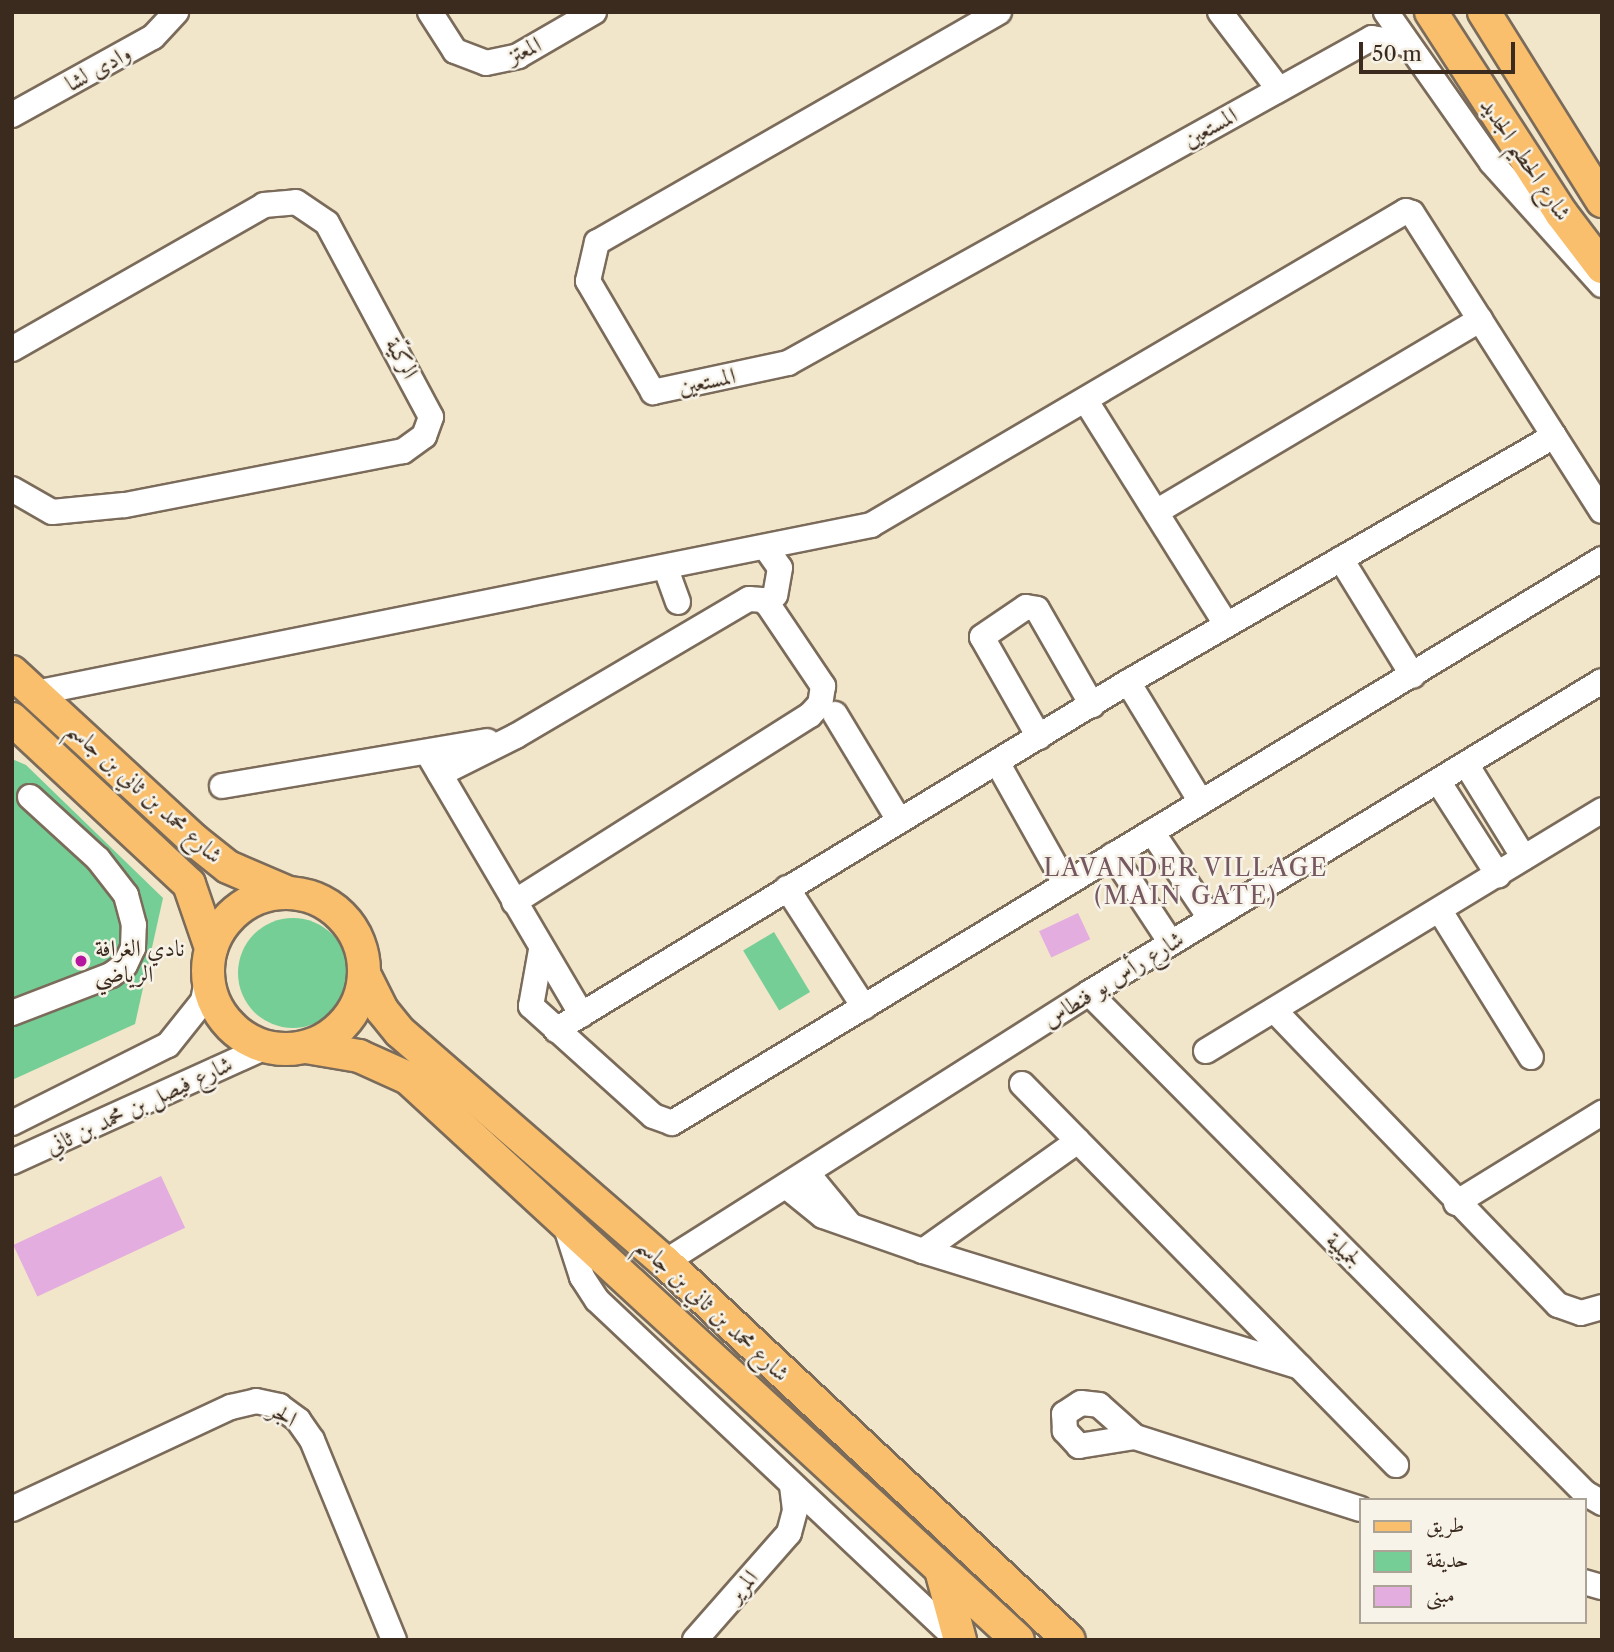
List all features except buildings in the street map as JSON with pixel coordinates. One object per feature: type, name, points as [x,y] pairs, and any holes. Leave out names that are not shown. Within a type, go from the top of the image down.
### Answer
[{"type":"main road","name":"شارع الحطيم الجديد","points":[[1431,12],[1561,213],[1602,267]]},
{"type":"main road","name":"شارع الحطيم الجديد","points":[[1484,12],[1595,192]]},
{"type":"main road","name":"شارع محمد بن ثاني بن جاسم","points":[[24,682],[219,860],[259,883],[290,894]]},
{"type":"main road","name":"شارع محمد بن ثاني بن جاسم","points":[[12,719],[189,884],[210,962]]},
{"type":"main road","points":[[290,894],[320,901],[344,919],[360,945],[364,974],[360,999],[348,1020],[329,1037],[306,1047],[266,1047],[240,1035],[225,1021],[214,1003],[210,962],[223,925],[242,907],[265,896],[290,894]]},
{"type":"main road","name":"شارع محمد بن ثاني بن جاسم","points":[[364,974],[382,1010],[400,1032],[665,1262],[1069,1640]]},
{"type":"main road","name":"شارع محمد بن ثاني بن جاسم","points":[[306,1047],[359,1056],[408,1078],[1018,1640]]},
{"type":"main road","points":[[941,1570],[959,1640]]},
{"type":"street","name":"وادى لشا","points":[[12,115],[153,37],[176,12]]},
{"type":"street","name":"المعتز","points":[[430,12],[455,51],[486,63],[518,56],[594,12]]},
{"type":"street","name":"المستعين","points":[[999,12],[597,242],[588,281],[653,393],[788,363],[1278,88],[1377,24],[1404,43]]},
{"type":"street","points":[[1220,12],[1278,88]]},
{"type":"street","points":[[1386,12],[1404,43],[1492,163],[1602,285]]},
{"type":"street","points":[[1503,12],[1563,113],[1595,192]]},
{"type":"street","name":"الركيّة","points":[[12,349],[264,205],[296,202],[327,223],[431,416],[424,436],[403,451],[124,505],[52,512],[12,489]]},
{"type":"street","points":[[24,682],[666,569],[871,525],[1086,401],[1399,212],[1412,213],[1602,510]]},
{"type":"street","points":[[1156,512],[1480,320]]},
{"type":"street","points":[[1086,401],[1226,624]]},
{"type":"street","points":[[556,1030],[1128,682],[1555,436]]},
{"type":"street","points":[[766,548],[780,568],[775,595],[766,603]]},
{"type":"street","points":[[1341,559],[1413,676]]},
{"type":"street","points":[[541,950],[529,998],[536,1013],[653,1116],[672,1123],[1602,559]]},
{"type":"street","points":[[666,569],[678,602]]},
{"type":"street","points":[[440,774],[516,736],[748,599],[766,603],[823,686],[815,710],[514,902]]},
{"type":"street","points":[[1039,737],[982,637],[1026,607],[1037,609],[1092,705]]},
{"type":"street","name":"شارع رأس بو فنطاس","points":[[665,1262],[1089,993],[1602,681]]},
{"type":"street","points":[[1128,682],[1200,802]]},
{"type":"street","points":[[835,714],[899,820]]},
{"type":"street","points":[[222,786],[516,736]]},
{"type":"street","points":[[427,752],[541,950],[583,1015]]},
{"type":"street","points":[[997,762],[1065,883]]},
{"type":"street","points":[[1466,764],[1524,858]]},
{"type":"street","points":[[1438,781],[1498,875]]},
{"type":"street","points":[[12,1013],[111,975],[125,965],[133,948],[134,925],[126,895],[97,859],[30,797]]},
{"type":"street","points":[[1206,1051],[1602,810]]},
{"type":"street","points":[[1152,832],[1211,919]]},
{"type":"street","points":[[1114,855],[1171,943]]},
{"type":"street","points":[[787,888],[864,1007]]},
{"type":"street","points":[[1440,911],[1531,1057]]},
{"type":"street","name":"شارع فيصل بن محمد بن ثاني","points":[[12,1123],[168,1045],[203,1000],[210,962]]},
{"type":"street","name":"لجميلية","points":[[1089,993],[1585,1493],[1602,1503]]},
{"type":"street","points":[[1274,1010],[1558,1305],[1581,1313],[1602,1307]]},
{"type":"street","name":"شارع فيصل بن محمد بن ثاني","points":[[12,1162],[266,1047]]},
{"type":"street","points":[[1022,1084],[1396,1465]]},
{"type":"street","points":[[1457,1203],[1602,1112]]},
{"type":"street","points":[[923,1251],[1078,1141]]},
{"type":"street","points":[[797,1180],[808,1208],[851,1225],[923,1251],[1300,1367]]},
{"type":"street","name":"شارع محمد بن ثاني بن جاسم","points":[[564,1221],[582,1277],[597,1300],[792,1487],[959,1640]]},
{"type":"street","name":"الجر","points":[[12,1509],[231,1407],[256,1402],[279,1406],[298,1420],[312,1440],[394,1640]]},
{"type":"street","points":[[1135,1437],[1358,1509]]},
{"type":"street","points":[[789,1533],[795,1510],[792,1487]]},
{"type":"street","points":[[789,1533],[809,1526],[835,1527]]},
{"type":"street","name":"المرير","points":[[695,1640],[789,1533]]},
{"type":"green space","name":"نادي الغرافة الرياضي","points":[[12,759],[26,765],[163,898],[135,1024],[12,1080]]},
{"type":"green space","points":[[293,918],[314,923],[332,934],[343,952],[348,973],[343,994],[332,1012],[314,1023],[293,1028],[272,1023],[254,1012],[243,994],[238,973],[243,952],[254,934],[272,923]]},
{"type":"green space","points":[[774,932],[810,992],[779,1011],[743,951]]},
{"type":"place","name":"نادي الغرافة الرياضي","points":[[81,961]]},
{"type":"district","name":"LAVANDER VILLAGE (MAIN GATE)","points":[[1186,882]]}]
